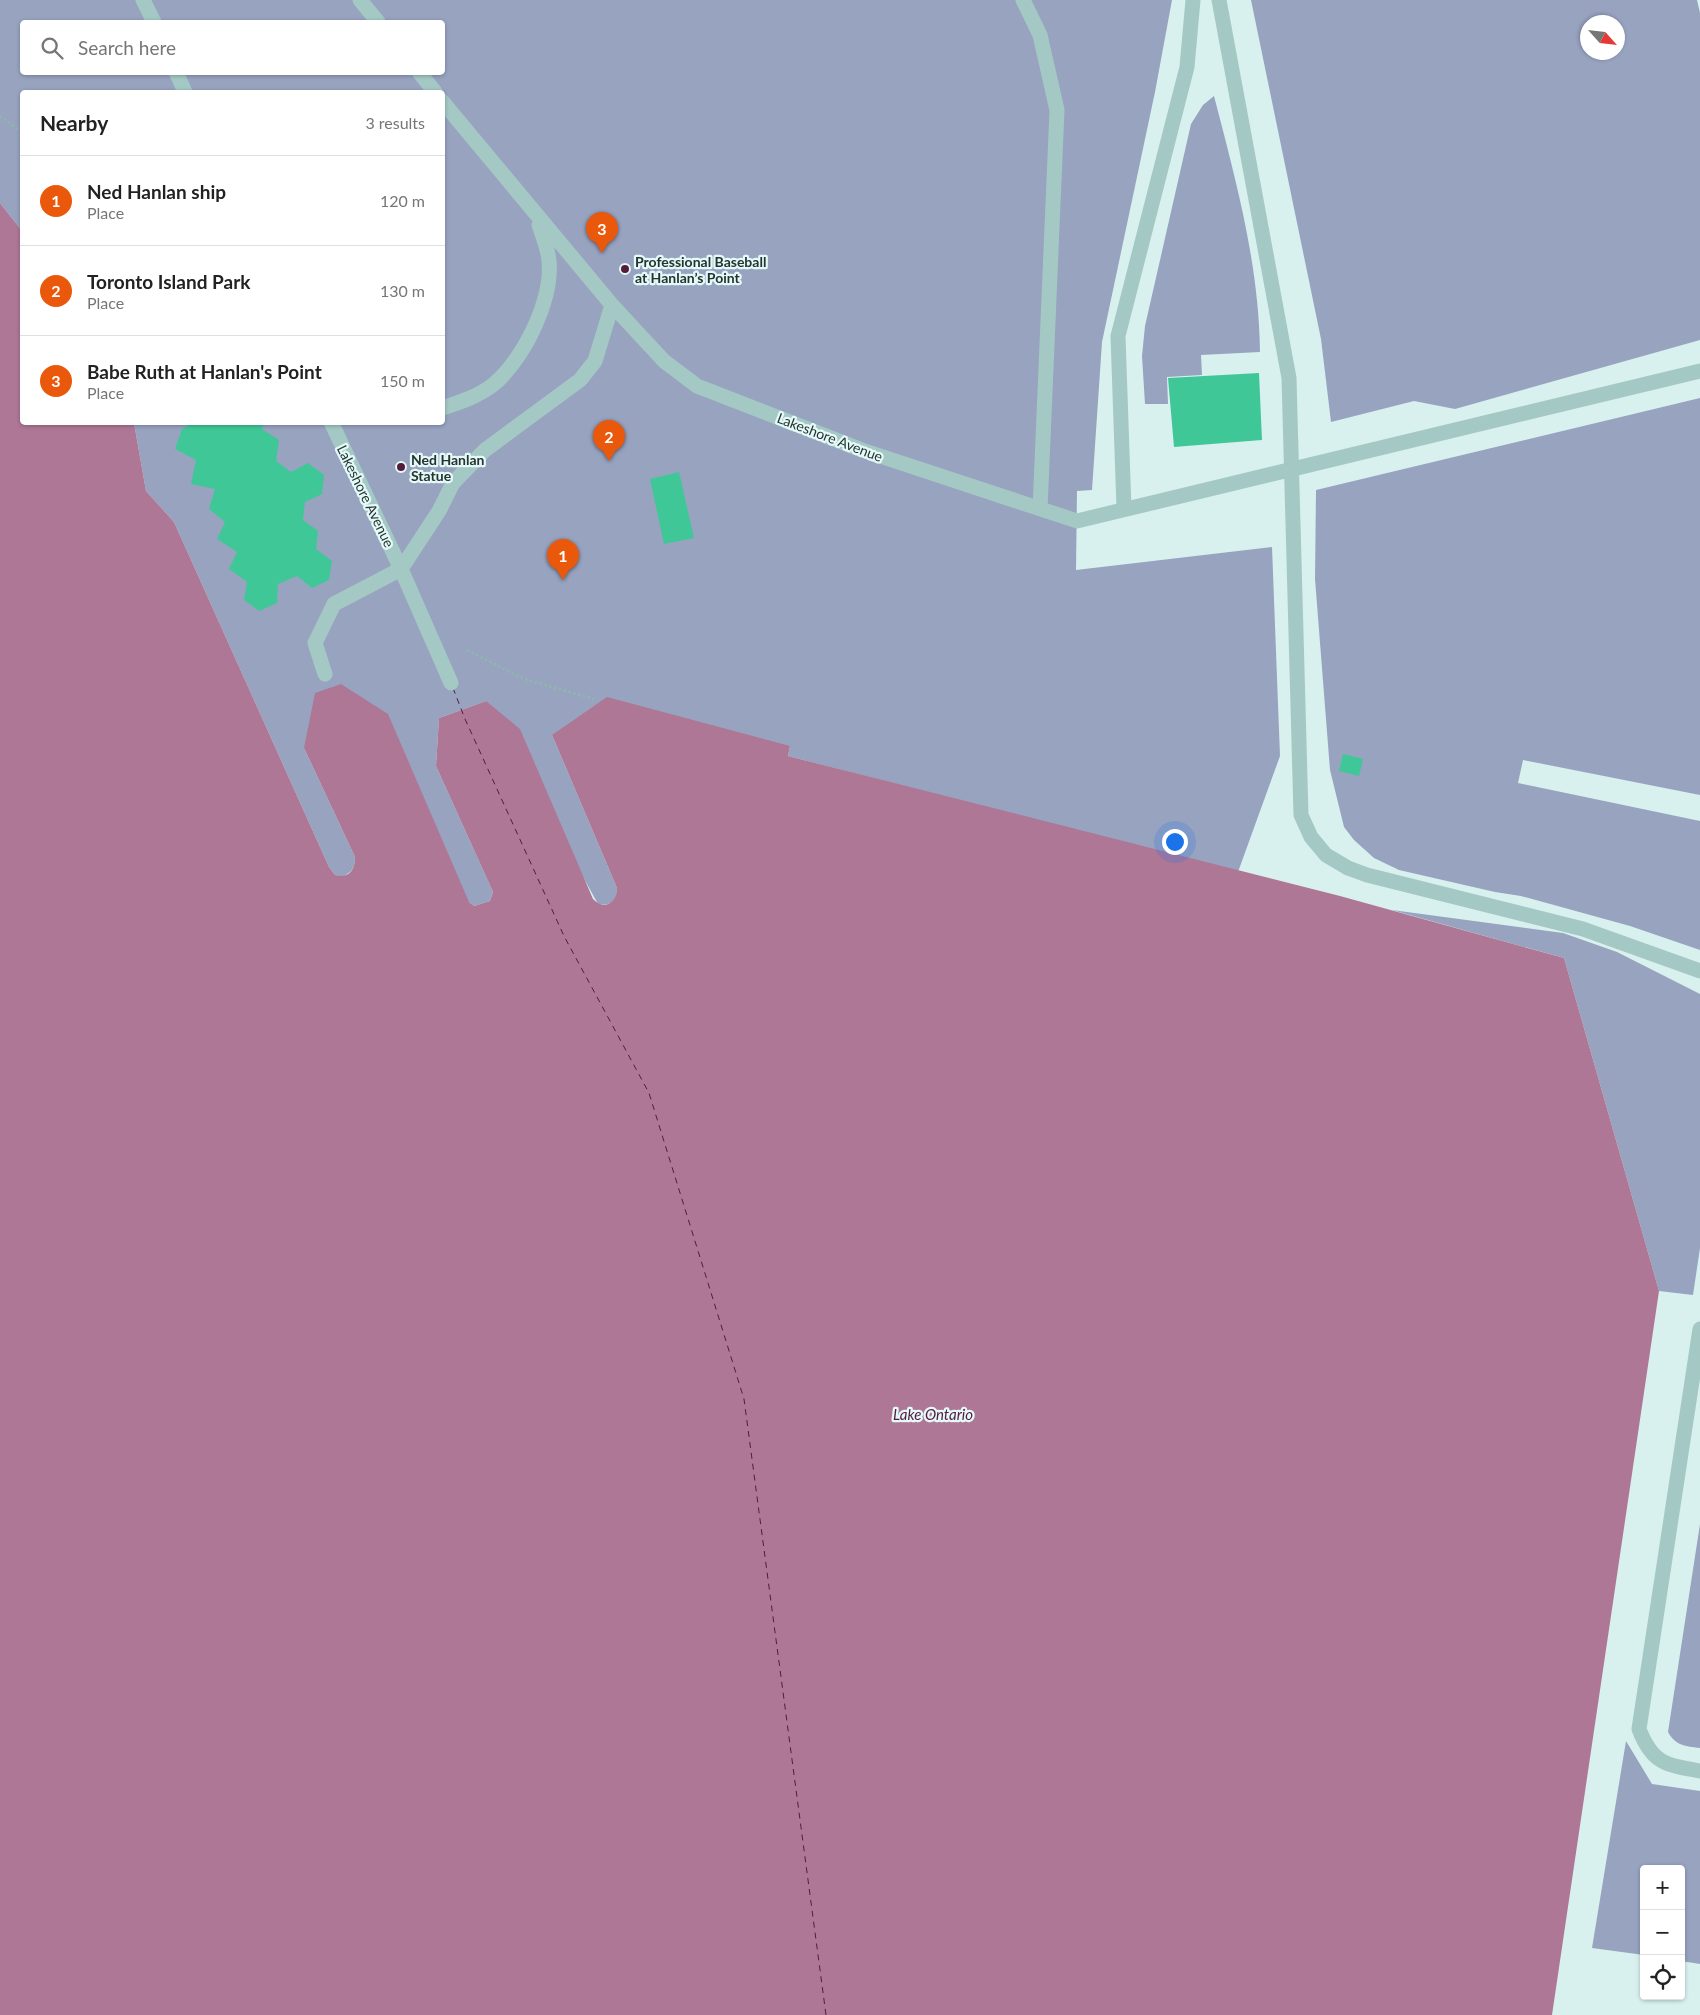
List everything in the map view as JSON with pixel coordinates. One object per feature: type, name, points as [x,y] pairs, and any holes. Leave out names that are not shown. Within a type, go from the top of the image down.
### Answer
[{"type":"lane","points":[[143,0],[153,20]]},
{"type":"lane","points":[[360,0],[376,20]]},
{"type":"lane","points":[[1022,0],[1040,35],[1057,110],[1040,509]]},
{"type":"lane","points":[[1193,0],[1187,67],[1118,336],[1124,509],[1291,471],[1700,371]]},
{"type":"lane","points":[[1219,0],[1289,378],[1301,815],[1311,837],[1326,856],[1366,875],[1583,929],[1700,972]]},
{"type":"lane","points":[[177,75],[184,90]]},
{"type":"lane","points":[[421,75],[433,90]]},
{"type":"lane","name":"Lakeshore Avenue","points":[[445,105],[612,305],[664,361],[697,386],[862,450],[1076,521],[1124,509]]},
{"type":"lane","name":"Lakeshore Avenue","points":[[445,407],[469,399],[494,384],[512,364],[537,322],[548,287],[548,255],[537,217]]},
{"type":"lane","name":"Lakeshore Avenue","points":[[401,569],[459,476],[485,450],[580,380],[595,361],[612,305]]},
{"type":"lane","name":"Lakeshore Avenue","points":[[331,425],[401,569],[451,683]]},
{"type":"lane","points":[[326,674],[315,643],[334,604],[401,569]]},
{"type":"lane","points":[[1700,1329],[1639,1729],[1647,1748],[1662,1761],[1700,1771]]},
{"type":"path","points":[[0,116],[20,131]]},
{"type":"path","points":[[429,631],[524,679],[594,699]]},
{"type":"shaded area","points":[[0,0],[1172,0],[1155,92],[1102,342],[1092,490],[1077,491],[1076,570],[1272,547],[1280,756],[1238,872],[788,756],[790,746],[552,735],[617,888],[616,896],[612,902],[598,904],[486,701],[439,718],[436,766],[493,892],[490,901],[474,906],[469,902],[304,748],[355,857],[354,867],[351,871],[342,877],[335,875],[329,867],[174,522],[146,491],[134,425],[445,425],[445,90],[20,90],[20,228],[0,203]]},
{"type":"shaded area","points":[[1251,0],[1697,0],[1700,13],[1700,340],[1455,409],[1414,401],[1331,422],[1321,339]]},
{"type":"shaded area","points":[[1214,96],[1238,191],[1251,255],[1259,319],[1260,352],[1201,355],[1202,375],[1167,377],[1168,404],[1145,404],[1142,356],[1145,326],[1191,124],[1203,105]]},
{"type":"shaded area","points":[[1700,398],[1700,795],[1523,760],[1518,783],[1700,821],[1700,950],[1630,926],[1521,896],[1495,892],[1399,870],[1374,858],[1354,840],[1344,827],[1330,770],[1315,579],[1316,490]]},
{"type":"shaded area","points":[[1392,910],[1563,933],[1617,952],[1700,994],[1700,1248],[1693,1295],[1659,1291],[1564,958]]},
{"type":"shaded area","points":[[1700,1524],[1700,1748],[1678,1743],[1668,1732]]},
{"type":"shaded area","points":[[1626,1741],[1652,1784],[1700,1791],[1700,1964],[1685,1962],[1685,1865],[1640,1865],[1640,1954],[1592,1948]]},
{"type":"water","name":"Lake Ontario","points":[[0,203],[20,228],[20,425],[134,425],[146,491],[174,522],[329,867],[335,875],[344,876],[350,872],[354,866],[355,857],[304,748],[315,693],[341,684],[388,714],[469,902],[474,906],[490,901],[493,892],[436,766],[439,718],[486,701],[520,729],[593,899],[597,903],[609,904],[615,898],[617,888],[552,735],[607,697],[790,746],[788,756],[1340,896],[1564,958],[1659,1291],[1552,2015],[0,2015]]},
{"type":"building","points":[[1259,373],[1262,440],[1174,447],[1168,378]]},
{"type":"building","points":[[189,425],[263,425],[262,429],[279,440],[276,461],[291,472],[308,463],[324,475],[322,494],[305,502],[303,520],[318,531],[316,549],[332,561],[329,580],[312,588],[297,576],[278,584],[277,603],[259,611],[244,600],[247,582],[229,569],[237,552],[217,539],[225,522],[209,509],[215,489],[191,484],[196,460],[175,449],[182,429]]},
{"type":"building","points":[[679,472],[694,538],[664,544],[650,479]]},
{"type":"building","points":[[1343,754],[1363,759],[1359,776],[1339,771]]},
{"type":"ferry route","points":[[453,688],[465,719],[564,936],[649,1093],[744,1399],[826,2015]]},
{"type":"place","name":"Babe Ruth at Hanlan's Point","points":[[602,253]]},
{"type":"place","name":"Professional Baseball at Hanlan’s Point","points":[[625,269]]},
{"type":"place","name":"Toronto Island Park","points":[[609,461]]},
{"type":"place","name":"Ned Hanlan Statue","points":[[401,467]]},
{"type":"place","name":"Ned Hanlan ship","points":[[563,580]]}]
